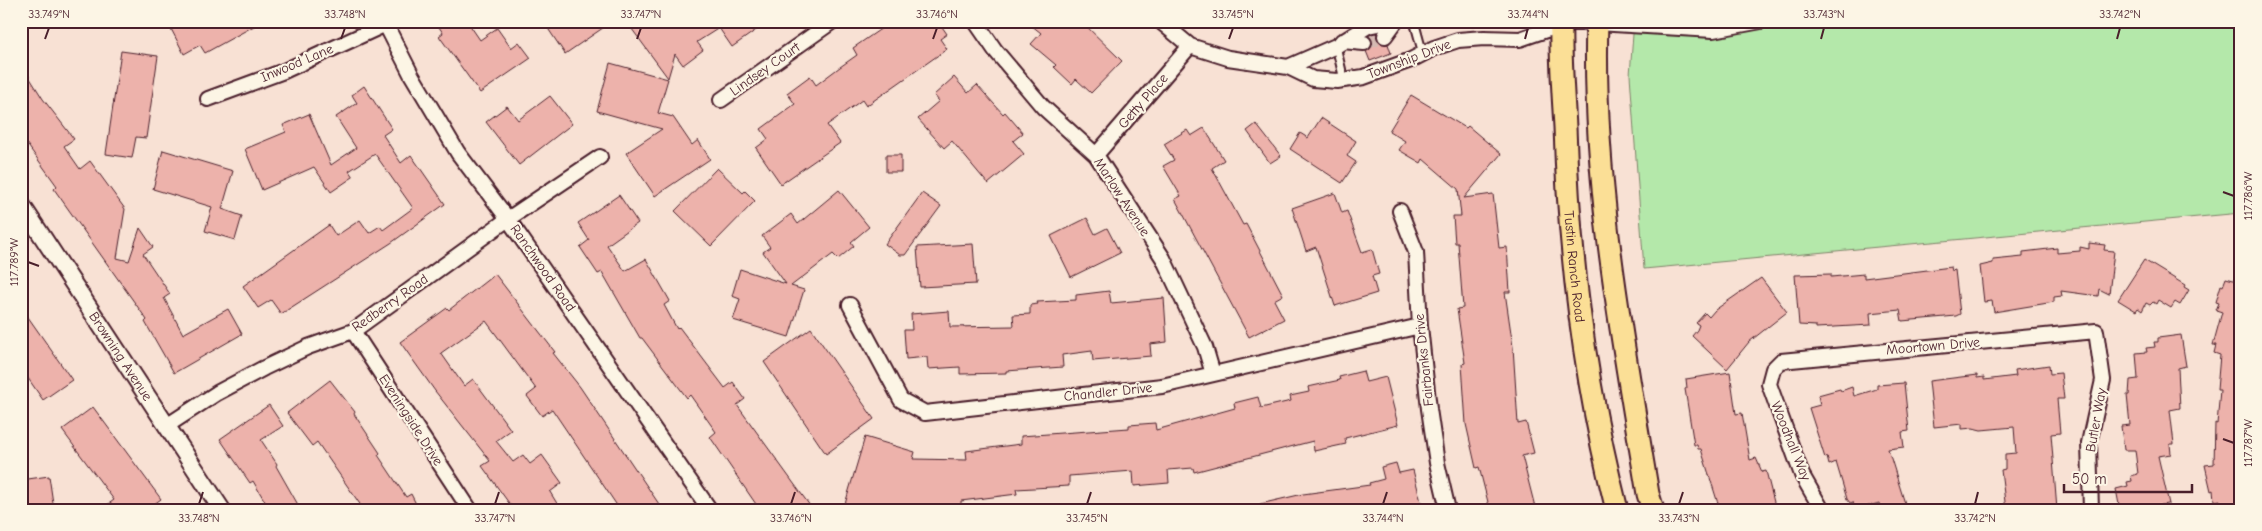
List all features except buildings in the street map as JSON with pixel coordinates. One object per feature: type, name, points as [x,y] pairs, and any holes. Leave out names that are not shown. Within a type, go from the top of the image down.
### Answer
[{"type":"main road","name":"Tustin Ranch Road","points":[[1555,22],[1568,216],[1573,262],[1600,444],[1617,510]]},
{"type":"main road","points":[[1597,22],[1600,158],[1608,251],[1652,510]]},
{"type":"street","name":"Lindsey Court","points":[[721,100],[833,21]]},
{"type":"street","name":"Marlow Avenue","points":[[975,21],[994,50],[1043,107],[1096,155],[1163,258],[1205,347],[1213,374]]},
{"type":"street","name":"Township Drive","points":[[1160,21],[1190,46],[1228,58],[1288,67],[1313,79],[1344,80],[1364,77],[1458,40],[1484,38],[1520,39],[1555,22],[1597,22]]},
{"type":"street","points":[[1385,36],[1394,21]]},
{"type":"street","points":[[1288,67],[1339,43],[1368,26],[1394,21]]},
{"type":"street","points":[[1597,22],[1712,30],[1761,21]]},
{"type":"street","name":"Inwood Lane","points":[[208,99],[284,71],[385,23]]},
{"type":"street","name":"Ranchwood Road","points":[[385,23],[411,74],[458,153],[508,219],[710,510]]},
{"type":"street","points":[[1339,43],[1364,44]]},
{"type":"street","name":"Getty Place","points":[[1096,155],[1190,46]]},
{"type":"street","name":"Redberry Road","points":[[168,426],[217,392],[308,347],[353,331],[508,219],[600,157]]},
{"type":"street","name":"Browning Avenue","points":[[21,204],[222,510]]},
{"type":"street","name":"Fairbanks Drive","points":[[1400,211],[1416,252],[1420,326],[1434,445],[1448,510]]},
{"type":"street","name":"Chandler Drive","points":[[850,305],[901,400],[925,413],[1162,386],[1420,326]]},
{"type":"street","name":"Eveningside Drive","points":[[353,331],[470,510]]},
{"type":"street","name":"Moortown Drive","points":[[1773,369],[1781,361],[1792,359],[2096,331]]},
{"type":"street","name":"Butler Way","points":[[2091,510],[2089,443],[2103,380],[2096,331]]},
{"type":"street","name":"Woodhall Way","points":[[1773,369],[1769,384],[1802,475],[1822,510]]},
{"type":"lane","points":[[1414,21],[1423,54]]},
{"type":"lane","points":[[1339,43],[1344,80]]},
{"type":"green space","points":[[1634,21],[2241,21],[2241,213],[1644,269],[1630,75]]},
{"type":"tunnel","points":[[1364,43],[1385,36]]}]
